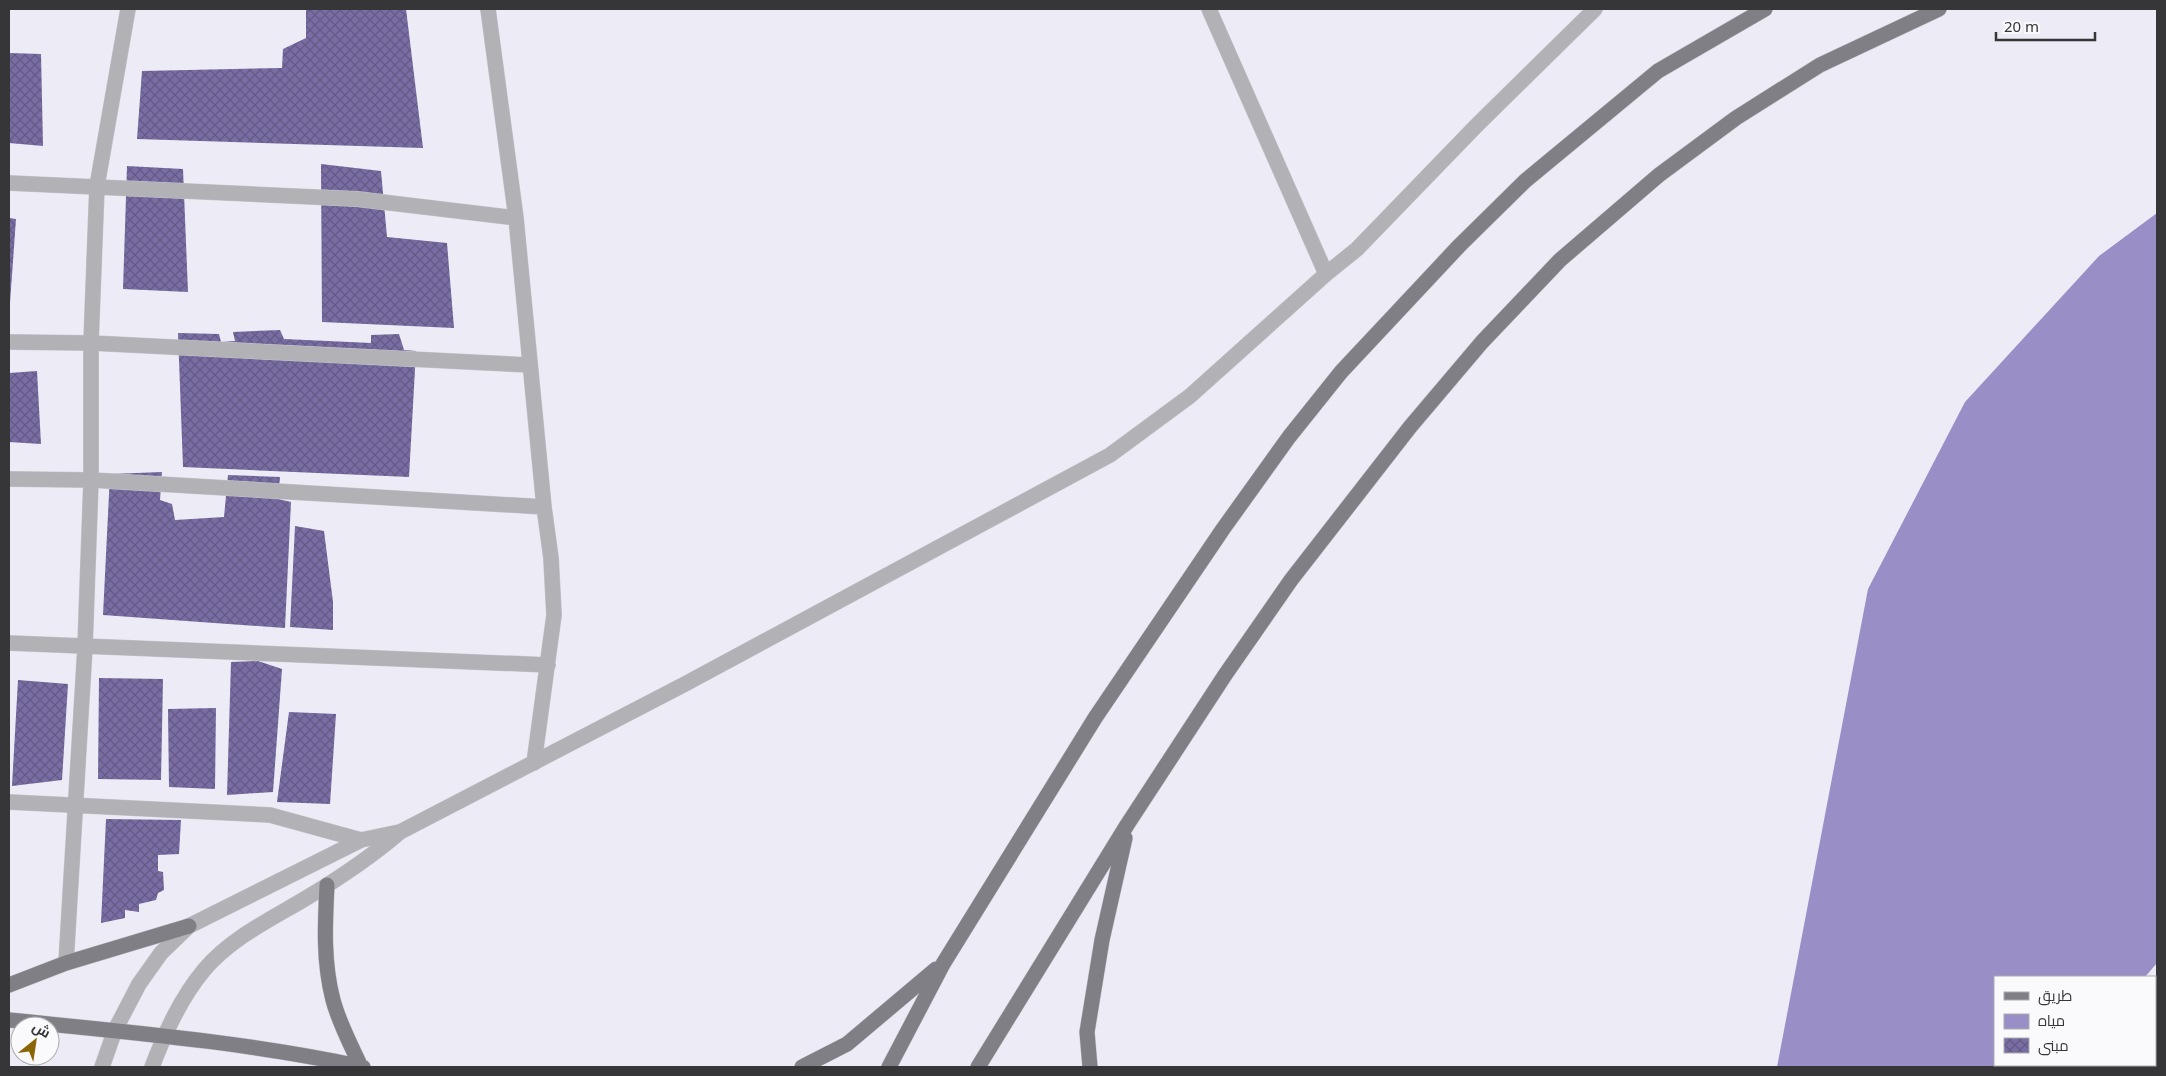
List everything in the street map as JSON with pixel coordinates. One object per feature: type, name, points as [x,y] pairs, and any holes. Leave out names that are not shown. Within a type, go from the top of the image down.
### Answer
[{"type":"main road","points":[[889,1067],[943,964],[1106,701],[1222,530],[1289,437],[1342,372],[1459,246],[1525,181],[1658,72],[1765,9]]},
{"type":"main road","points":[[978,1067],[1128,825],[1291,580],[1410,427],[1482,342],[1560,260],[1660,175],[1736,118],[1820,65],[1939,9]]},
{"type":"main road","points":[[1090,1067],[1087,1032],[1102,940],[1128,825]]},
{"type":"main road","points":[[327,885],[324,935],[328,976],[333,1001],[362,1067]]},
{"type":"main road","points":[[9,985],[66,963],[189,926]]},
{"type":"main road","points":[[802,1067],[847,1044],[943,964]]},
{"type":"main road","points":[[9,1020],[115,1030],[294,1053],[362,1067]]},
{"type":"street","points":[[66,963],[85,646],[91,480],[91,343],[97,186],[128,9]]},
{"type":"street","points":[[488,9],[516,218],[544,507],[551,558],[554,615],[534,763]]},
{"type":"street","points":[[1209,9],[1326,274]]},
{"type":"street","points":[[152,1067],[163,1037],[189,991],[205,970],[224,951],[255,929],[369,858],[400,832],[1016,508],[1110,455],[1190,396],[1326,274],[1357,249],[1476,126],[1595,9]]},
{"type":"street","points":[[9,183],[357,199],[516,218]]},
{"type":"street","points":[[9,342],[91,343],[530,365]]},
{"type":"street","points":[[9,479],[91,480],[544,507]]},
{"type":"street","points":[[9,643],[548,665]]},
{"type":"street","points":[[9,802],[75,804],[270,816],[361,840]]},
{"type":"street","points":[[102,1067],[115,1030],[139,984],[162,953],[189,926],[361,840],[400,832]]},
{"type":"water","points":[[2157,213],[2157,963],[2146,976],[1994,976],[1994,1066],[2057,1067],[1777,1067],[1868,589],[1965,402],[2099,256]]},
{"type":"building","points":[[306,9],[406,9],[423,148],[137,139],[142,71],[282,68],[283,49],[306,38]]},
{"type":"building","points":[[9,53],[41,54],[43,146],[9,143]]},
{"type":"building","points":[[321,164],[381,171],[387,237],[447,243],[454,328],[322,322]]},
{"type":"building","points":[[127,166],[183,169],[188,292],[123,289]]},
{"type":"building","points":[[9,218],[16,219],[10,303],[9,303]]},
{"type":"building","points":[[280,330],[284,339],[371,343],[371,335],[399,334],[404,350],[416,351],[409,477],[183,467],[178,333],[219,334],[221,342],[235,341],[233,332]]},
{"type":"building","points":[[37,371],[41,444],[9,442],[9,373]]},
{"type":"building","points":[[162,472],[160,500],[172,504],[175,520],[224,517],[228,475],[280,477],[278,499],[291,502],[285,628],[103,615],[110,474]]},
{"type":"building","points":[[295,526],[324,531],[333,602],[333,630],[290,627]]},
{"type":"building","points":[[258,661],[282,669],[273,792],[227,795],[231,662]]},
{"type":"building","points":[[99,678],[163,679],[161,780],[98,779]]},
{"type":"building","points":[[18,680],[68,684],[62,780],[12,786]]},
{"type":"building","points":[[216,708],[215,789],[169,787],[168,709]]},
{"type":"building","points":[[289,712],[336,714],[330,804],[277,802]]},
{"type":"building","points":[[106,819],[181,820],[179,854],[158,855],[158,871],[163,872],[164,890],[158,893],[156,900],[139,904],[139,912],[125,910],[125,918],[101,923]]}]
